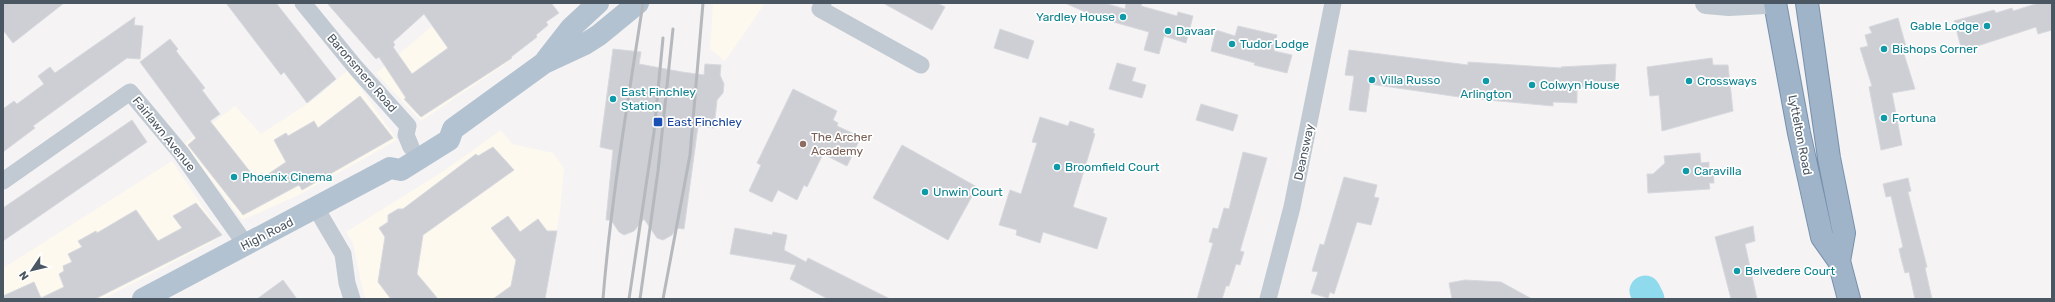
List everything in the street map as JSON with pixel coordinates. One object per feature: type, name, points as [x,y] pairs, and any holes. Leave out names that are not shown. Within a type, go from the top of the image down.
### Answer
[{"type":"highway","name":"Lyttelton Road","points":[[1774,3],[1799,132],[1822,237],[1839,261],[1849,299]]},
{"type":"highway","name":"Lyttelton Road","points":[[1807,3],[1829,158],[1844,233],[1839,261]]},
{"type":"main road","name":"High Road","points":[[544,63],[571,28],[598,3]]},
{"type":"main road","name":"High Road","points":[[143,299],[390,168],[401,170],[449,140],[453,129],[544,63],[585,44],[638,3]]},
{"type":"main road","name":"High Road","points":[[390,168],[392,159],[410,136],[442,128],[453,129]]},
{"type":"street","name":"Baronsmere Road","points":[[303,3],[410,136]]},
{"type":"street","points":[[823,3],[820,9],[921,66]]},
{"type":"street","name":"Deansway","points":[[1268,299],[1292,207],[1333,3]]},
{"type":"street","points":[[1706,3],[1729,6],[1765,3]]},
{"type":"street","name":"Fairlawn Avenue","points":[[3,181],[130,92],[181,153],[246,245]]},
{"type":"street","points":[[316,208],[343,254],[347,283],[352,299]]},
{"type":"shaded area","points":[[460,3],[473,3],[513,59],[421,121],[376,73]]},
{"type":"shaded area","points":[[713,3],[765,3],[725,61],[710,49]]},
{"type":"shaded area","points":[[348,70],[397,140],[299,195],[242,220],[184,144],[235,106],[261,134],[316,98]]},
{"type":"shaded area","points":[[501,130],[512,144],[553,153],[564,168],[560,211],[545,299],[366,299],[364,296],[353,243],[346,232],[442,172]]},
{"type":"shaded area","points":[[172,161],[222,235],[211,243],[103,299],[3,299],[3,265],[5,267]]},
{"type":"building","points":[[3,3],[64,3],[13,43],[3,30]]},
{"type":"building","points":[[226,3],[276,3],[336,79],[307,103],[284,72],[281,75]]},
{"type":"building","points":[[327,3],[551,3],[559,13],[546,22],[548,25],[536,35],[537,37],[511,57],[512,58],[421,117],[404,99],[406,98],[379,57],[376,59]],"holes":[[[424,14],[448,48],[412,74],[393,47],[395,45],[393,42]]]},
{"type":"building","points":[[883,3],[937,3],[945,7],[932,30]]},
{"type":"building","points":[[1065,3],[1104,3],[1125,9],[1126,3],[1142,3],[1141,6],[1177,16],[1178,12],[1193,16],[1186,43],[1164,36],[1159,54],[1144,50],[1149,32],[1099,18]]},
{"type":"building","name":"Gable Lodge","points":[[2039,3],[2052,3],[2052,30],[2038,34],[2036,27],[1962,51],[1954,21],[1994,10],[1996,13],[2012,8],[2013,11]]},
{"type":"building","points":[[135,17],[134,25],[143,26],[140,59],[127,58],[33,126],[35,128],[3,152],[3,109],[14,101],[17,104],[44,84],[38,76],[50,67],[55,73]]},
{"type":"building","points":[[1898,18],[1907,50],[1903,51],[1915,89],[1892,93],[1902,145],[1881,150],[1869,87],[1872,86],[1860,48],[1868,46],[1865,35],[1872,33],[1869,27]]},
{"type":"building","points":[[1238,26],[1277,35],[1274,51],[1292,55],[1287,73],[1254,65],[1255,63],[1211,51],[1216,30],[1235,36]]},
{"type":"building","points":[[1000,29],[1034,41],[1028,59],[994,48]]},
{"type":"building","points":[[170,39],[178,49],[176,51],[205,88],[202,90],[220,114],[210,121],[255,178],[262,173],[264,177],[286,162],[274,140],[286,133],[288,136],[314,121],[318,128],[360,96],[393,138],[302,190],[299,185],[243,215],[188,145],[196,138],[140,62]]},
{"type":"building","points":[[613,49],[641,52],[639,64],[682,72],[704,75],[705,64],[721,65],[720,75],[724,84],[723,93],[717,100],[714,128],[698,126],[684,229],[676,228],[672,235],[663,240],[657,238],[644,219],[634,231],[624,235],[619,232],[611,220],[606,220],[613,150],[600,147]]},
{"type":"building","points":[[1349,50],[1468,65],[1468,62],[1561,68],[1616,64],[1615,81],[1598,82],[1599,87],[1577,87],[1577,103],[1553,102],[1553,106],[1466,98],[1370,84],[1366,112],[1349,110],[1354,76],[1345,75]]},
{"type":"building","name":"Crossways","points":[[1712,58],[1713,65],[1728,65],[1733,111],[1662,131],[1659,95],[1650,96],[1647,67]]},
{"type":"building","points":[[1117,63],[1136,68],[1132,81],[1146,85],[1142,98],[1109,89]]},
{"type":"building","points":[[793,89],[837,111],[833,120],[838,123],[837,126],[861,137],[847,166],[823,154],[807,187],[804,185],[797,200],[778,190],[772,202],[749,191],[761,165],[757,163]]},
{"type":"building","points":[[1201,104],[1238,115],[1233,131],[1196,120]]},
{"type":"building","name":"Broomfield Court","points":[[1040,117],[1068,126],[1070,121],[1094,129],[1093,133],[1095,134],[1073,207],[1107,218],[1097,249],[1043,232],[1040,243],[1016,235],[1017,230],[999,225],[1010,190],[1021,194],[1037,143],[1032,142]]},
{"type":"building","points":[[132,120],[147,142],[3,241],[3,208]]},
{"type":"building","name":"Unwin Court","points":[[902,145],[977,187],[948,240],[873,198]]},
{"type":"building","points":[[493,147],[514,170],[423,235],[417,274],[438,299],[391,299],[378,282],[385,237],[379,228],[388,222],[388,215],[398,209],[403,209],[476,154],[478,156]]},
{"type":"building","points":[[1243,152],[1267,158],[1240,251],[1244,252],[1240,265],[1236,264],[1229,286],[1226,286],[1222,299],[1197,299],[1213,243],[1209,242],[1213,228],[1218,229],[1224,208],[1229,209]]},
{"type":"building","name":"Caravilla","points":[[1700,153],[1701,163],[1709,162],[1709,168],[1713,168],[1714,183],[1709,183],[1710,189],[1648,193],[1647,174],[1653,174],[1665,163],[1664,156]]},
{"type":"building","points":[[1344,177],[1377,185],[1374,197],[1379,198],[1371,225],[1357,222],[1334,294],[1330,292],[1328,298],[1311,293],[1318,272],[1312,271],[1320,244],[1324,245]]},
{"type":"building","points":[[1908,178],[1911,191],[1908,192],[1927,267],[1925,268],[1932,299],[1915,299],[1909,272],[1905,273],[1901,258],[1899,249],[1903,247],[1891,196],[1886,197],[1883,184]]},
{"type":"building","points":[[196,203],[222,235],[95,299],[3,299],[3,296],[34,282],[41,298],[64,287],[59,274],[64,271],[63,266],[72,262],[68,254],[82,247],[78,241],[96,231],[97,233],[136,210],[158,241],[182,228],[173,216]]},
{"type":"building","points":[[508,216],[520,232],[538,219],[547,231],[557,231],[545,299],[493,299],[511,286],[516,260],[491,228]]},
{"type":"building","name":"Belvedere Court","points":[[1753,226],[1755,241],[1745,244],[1757,299],[1731,299],[1715,237]]},
{"type":"building","points":[[735,228],[772,235],[773,232],[787,235],[784,250],[806,262],[808,258],[890,299],[828,299],[790,279],[796,265],[730,254]]},
{"type":"building","points":[[283,280],[297,299],[257,299]]},
{"type":"building","points":[[1465,280],[1501,282],[1532,299],[1452,299],[1449,283]]},
{"type":"waterway","points":[[1645,291],[1649,299]]},
{"type":"railway","points":[[603,299],[615,188],[643,3]]},
{"type":"railway","points":[[663,299],[690,155],[703,3]]},
{"type":"railway","points":[[640,299],[658,171],[673,29]]},
{"type":"railway","points":[[629,299],[654,132],[663,38]]},
{"type":"place","name":"Yardley House","points":[[1123,17]]},
{"type":"place","name":"Gable Lodge","points":[[1987,26]]},
{"type":"place","name":"Davaar","points":[[1168,31]]},
{"type":"place","name":"Tudor Lodge","points":[[1232,44]]},
{"type":"place","name":"Bishops Corner","points":[[1884,49]]},
{"type":"place","name":"Villa Russo","points":[[1372,80]]},
{"type":"place","name":"Arlington","points":[[1486,81]]},
{"type":"place","name":"Crossways","points":[[1689,81]]},
{"type":"place","name":"Colwyn House","points":[[1532,85]]},
{"type":"place","name":"East Finchley Station","points":[[613,99]]},
{"type":"place","name":"Fortuna","points":[[1884,118]]},
{"type":"place","name":"East Finchley","points":[[658,122]]},
{"type":"place","name":"The Archer Academy","points":[[803,144]]},
{"type":"place","name":"Broomfield Court","points":[[1057,167]]},
{"type":"place","name":"Caravilla","points":[[1686,171]]},
{"type":"place","name":"Phoenix Cinema","points":[[234,177]]},
{"type":"place","name":"Unwin Court","points":[[925,192]]},
{"type":"place","name":"Belvedere Court","points":[[1737,271]]}]
